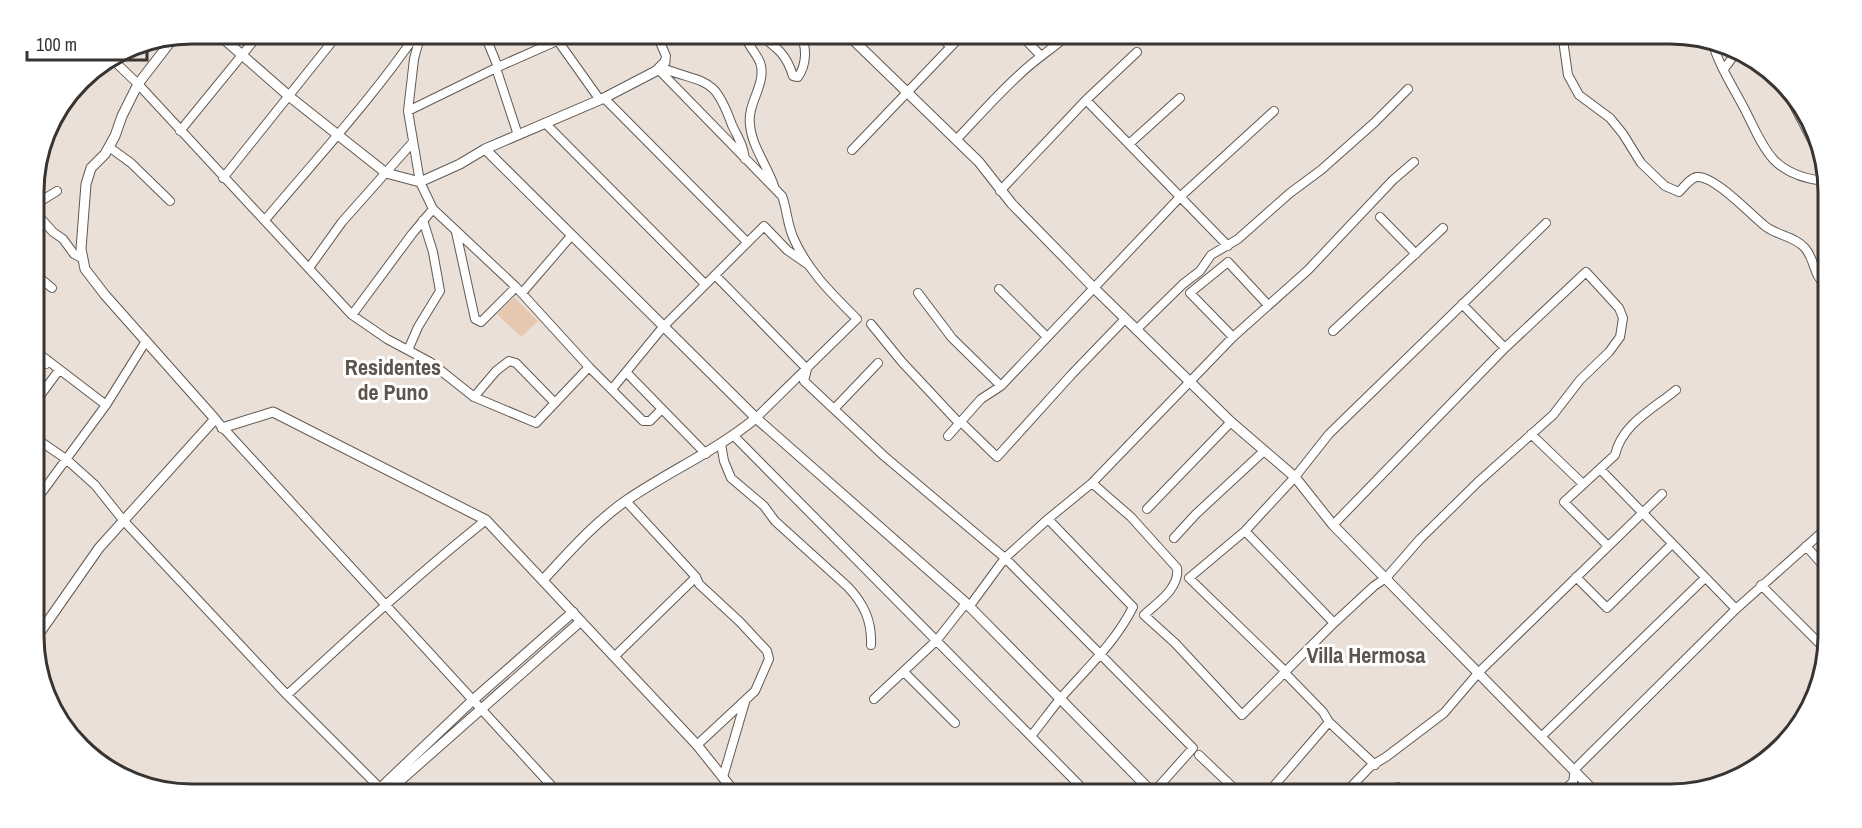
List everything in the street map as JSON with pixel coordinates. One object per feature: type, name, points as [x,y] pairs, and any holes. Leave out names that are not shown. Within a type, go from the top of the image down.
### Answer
[{"type":"street","points":[[230,44],[290,97],[386,173],[420,182],[460,164],[485,149],[602,99],[662,66],[666,56],[661,44]]},
{"type":"street","points":[[180,131],[251,44]]},
{"type":"street","points":[[223,178],[331,44]]},
{"type":"street","points":[[265,220],[411,44]]},
{"type":"street","points":[[417,44],[408,111],[420,182],[433,210],[519,290],[644,421],[650,421],[662,409]]},
{"type":"street","points":[[488,44],[518,135]]},
{"type":"street","points":[[408,111],[543,44]]},
{"type":"street","points":[[561,44],[602,99],[747,242]]},
{"type":"street","points":[[749,44],[762,67],[761,78],[751,106],[750,125],[760,159],[775,187]]},
{"type":"street","points":[[771,44],[788,59],[793,76],[798,77],[806,59],[805,44]]},
{"type":"street","points":[[857,44],[979,162],[1000,192],[1136,330],[1231,422],[1294,477],[1333,525],[1588,784]]},
{"type":"street","points":[[1030,44],[1041,56]]},
{"type":"street","points":[[956,140],[1018,75],[1059,44]]},
{"type":"street","points":[[1564,44],[1568,75],[1579,95],[1610,118],[1641,163],[1665,186],[1679,192],[1689,181],[1697,177],[1707,179],[1766,227],[1801,244],[1807,250],[1818,278]]},
{"type":"street","points":[[168,46],[138,84],[109,147],[91,168],[86,184],[81,249],[85,269],[222,428],[550,784]]},
{"type":"street","points":[[852,150],[951,46]]},
{"type":"street","points":[[1000,192],[1086,100],[1137,52]]},
{"type":"street","points":[[1716,52],[1773,159],[1788,171],[1800,176],[1817,179]]},
{"type":"street","points":[[1724,69],[1732,58]]},
{"type":"street","points":[[117,64],[352,315],[430,362],[474,397],[536,423],[590,367]]},
{"type":"street","points":[[662,66],[701,80],[715,88],[741,140],[745,159]]},
{"type":"street","points":[[543,580],[600,521],[626,501],[706,454],[756,418],[857,319],[809,266],[793,237],[782,196],[745,159],[662,66]]},
{"type":"street","points":[[1136,330],[1200,271],[1212,255],[1228,246],[1296,188],[1321,170],[1408,89]]},
{"type":"street","points":[[1129,144],[1179,98]]},
{"type":"street","points":[[1086,100],[1228,246]]},
{"type":"street","points":[[948,436],[981,399],[1001,386],[1181,196],[1274,111]]},
{"type":"street","points":[[545,123],[705,284]]},
{"type":"street","points":[[309,268],[342,222],[413,142]]},
{"type":"street","points":[[109,147],[131,163],[170,201]]},
{"type":"street","points":[[485,149],[756,418],[967,605],[1144,784]]},
{"type":"street","points":[[874,699],[937,640],[1005,558],[1092,483],[1233,337],[1308,270],[1393,180],[1414,162]]},
{"type":"street","points":[[44,197],[57,190]]},
{"type":"street","points":[[352,315],[423,220],[433,210]]},
{"type":"street","points":[[1380,217],[1416,254]]},
{"type":"street","points":[[408,350],[418,327],[440,291],[433,252],[423,220]]},
{"type":"street","points":[[44,222],[63,239],[74,254],[83,259]]},
{"type":"street","points":[[1375,765],[1329,722],[1323,711],[1189,578],[1245,531],[1329,434],[1546,223]]},
{"type":"street","points":[[612,389],[663,327],[764,226],[787,250],[809,266]]},
{"type":"street","points":[[1333,331],[1443,228]]},
{"type":"street","points":[[456,232],[475,319],[481,322],[519,290],[571,236]]},
{"type":"street","points":[[1233,337],[1190,293],[1228,262],[1268,305]]},
{"type":"street","points":[[1092,483],[1131,517],[1178,568],[1176,580],[1167,594],[1144,615],[1175,643],[1242,715],[1334,623],[1374,586],[1386,578],[1420,539],[1478,482],[1552,415],[1580,380],[1620,338],[1623,318],[1619,308],[1586,272],[1505,348],[1333,525]]},
{"type":"street","points":[[715,275],[807,369]]},
{"type":"street","points":[[44,281],[52,288]]},
{"type":"street","points":[[999,289],[1047,337]]},
{"type":"street","points":[[918,293],[952,338],[1001,386]]},
{"type":"street","points":[[1462,304],[1505,348]]},
{"type":"street","points":[[871,324],[902,362],[997,457],[1125,319]]},
{"type":"street","points":[[44,489],[106,405],[146,341]]},
{"type":"street","points":[[44,359],[106,405]]},
{"type":"street","points":[[474,397],[496,371],[509,361],[516,363],[555,403]]},
{"type":"street","points":[[44,363],[59,370]]},
{"type":"street","points":[[835,408],[878,363]]},
{"type":"street","points":[[807,369],[804,381],[884,456],[1005,558],[1193,748],[1162,784]]},
{"type":"street","points":[[44,390],[59,370]]},
{"type":"street","points":[[627,373],[706,454]]},
{"type":"street","points":[[1608,546],[1564,502],[1615,455],[1617,445],[1643,414],[1676,390]]},
{"type":"street","points":[[222,428],[273,412],[486,520],[697,745],[729,784]]},
{"type":"street","points":[[44,627],[99,548],[215,419]]},
{"type":"street","points":[[1147,509],[1231,422]]},
{"type":"street","points":[[1531,434],[1583,484]]},
{"type":"street","points":[[734,436],[1078,784]]},
{"type":"street","points":[[44,444],[66,459],[94,485],[123,520],[373,784]]},
{"type":"street","points":[[721,444],[724,461],[731,478],[764,506],[775,520],[859,598],[870,624],[871,645]]},
{"type":"street","points":[[1174,538],[1196,514],[1264,451]]},
{"type":"street","points":[[1600,469],[1736,609]]},
{"type":"street","points":[[1355,784],[1375,765],[1444,713],[1479,672],[1662,494]]},
{"type":"street","points":[[626,501],[696,577],[699,584],[767,651],[769,659],[755,692],[697,745]]},
{"type":"street","points":[[1031,736],[1060,699],[1102,655],[1133,607],[1048,519]]},
{"type":"street","points":[[287,695],[386,604],[486,520]]},
{"type":"street","points":[[1245,531],[1334,623]]},
{"type":"street","points":[[1571,784],[1575,770],[1736,609],[1818,536]]},
{"type":"street","points":[[1576,577],[1607,608],[1672,544]]},
{"type":"street","points":[[1806,546],[1818,560]]},
{"type":"street","points":[[614,657],[696,577]]},
{"type":"street","points":[[1542,737],[1705,578]]},
{"type":"street","points":[[1761,585],[1818,642]]},
{"type":"street","points":[[391,784],[473,700],[573,612]]},
{"type":"street","points":[[392,784],[581,621]]},
{"type":"street","points":[[904,672],[955,723]]},
{"type":"street","points":[[723,777],[745,700]]},
{"type":"street","points":[[1275,784],[1329,722]]},
{"type":"street","points":[[1199,754],[1230,784]]},
{"type":"shaded area","points":[[514,297],[538,321],[521,337],[497,314]]},
{"type":"district","name":"Residentes de Puno","points":[[393,380]]},
{"type":"district","name":"Villa Hermosa","points":[[1366,655]]}]
